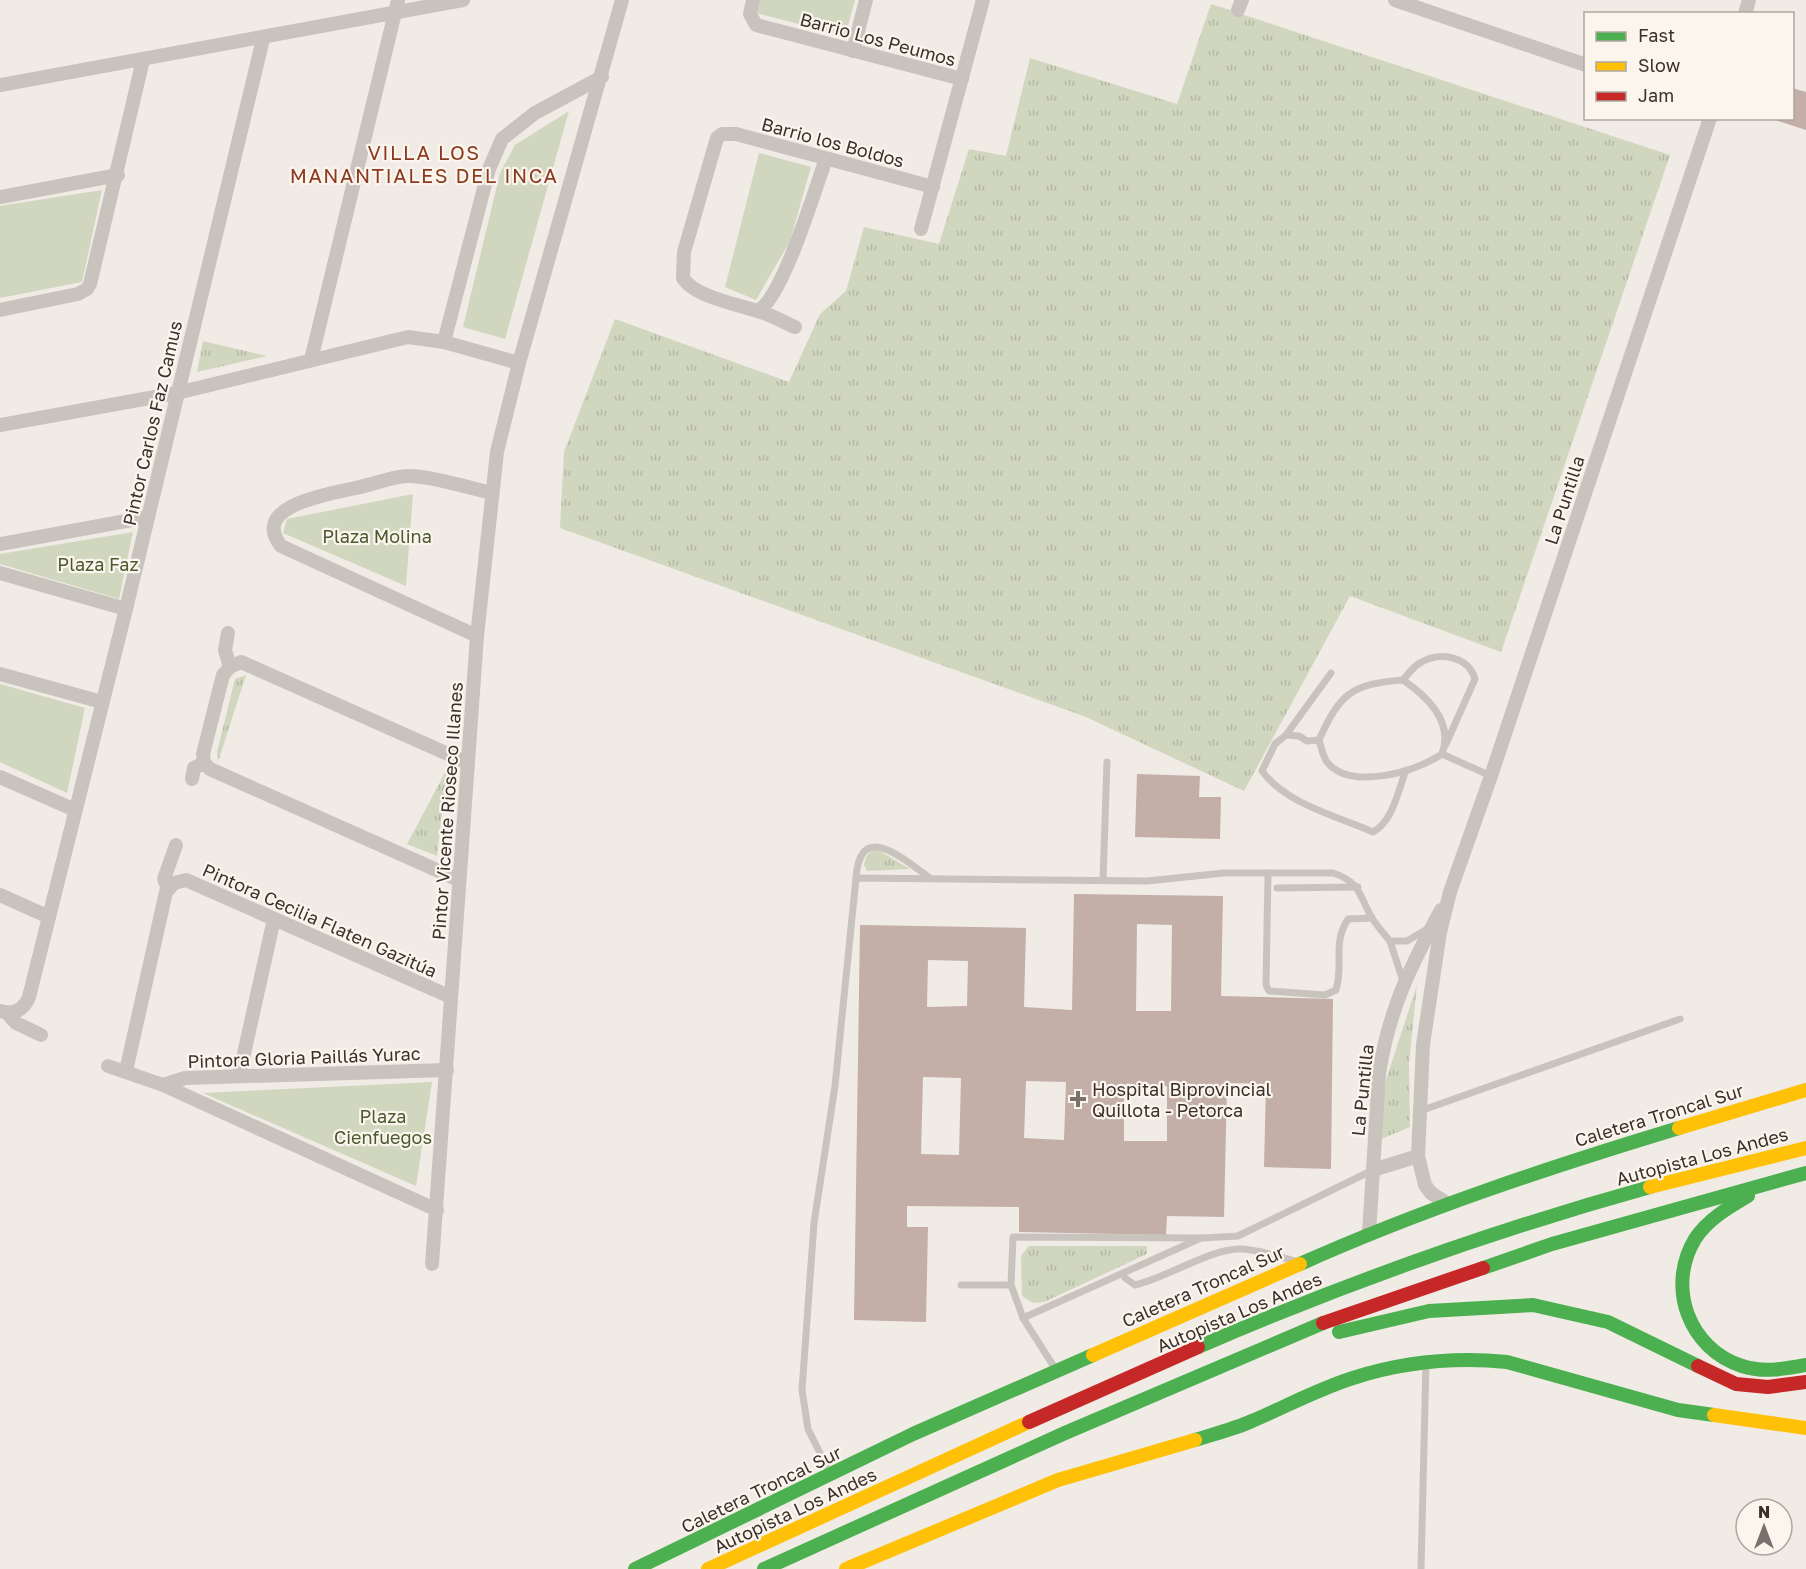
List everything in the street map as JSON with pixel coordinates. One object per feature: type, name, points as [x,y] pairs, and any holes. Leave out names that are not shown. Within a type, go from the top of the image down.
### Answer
[{"type":"main road","name":"Caletera Troncal Sur","points":[[635,1569],[913,1434],[1369,1233],[1603,1149],[1806,1090]]},
{"type":"main road","points":[[1767,1156],[1806,1137]]},
{"type":"main road","name":"Autopista Los Andes","points":[[708,1569],[1036,1419],[1271,1315],[1492,1235],[1622,1196],[1767,1156],[1806,1148]]},
{"type":"main road","points":[[764,1569],[1233,1360],[1392,1298],[1552,1244],[1806,1173]]},
{"type":"main road","points":[[1788,1177],[1741,1200],[1702,1230],[1687,1253],[1683,1267],[1681,1294],[1684,1308],[1696,1334],[1706,1345],[1728,1361],[1756,1369],[1806,1365]]},
{"type":"main road","points":[[1233,1360],[1429,1311],[1533,1305],[1608,1322],[1639,1334],[1736,1384],[1768,1387],[1806,1382]]},
{"type":"main road","points":[[846,1569],[1058,1480],[1172,1448],[1248,1423],[1350,1379],[1377,1371],[1426,1362],[1478,1359],[1508,1362],[1678,1410],[1806,1428]]},
{"type":"street","points":[[311,360],[398,0]]},
{"type":"street","points":[[0,85],[263,39],[463,0]]},
{"type":"street","name":"Pintor Vicente Rioseco Illanes","points":[[432,1264],[477,636],[497,452],[519,363],[622,0]]},
{"type":"street","name":"Barrio Los Peumos","points":[[753,0],[750,14],[752,21],[764,27],[962,79]]},
{"type":"street","points":[[853,51],[866,0]]},
{"type":"street","points":[[921,230],[984,0]]},
{"type":"street","points":[[1395,0],[1584,64]]},
{"type":"street","name":"Pintor Carlos Faz Camus","points":[[4,1012],[17,1012],[27,1002],[126,609],[263,39]]},
{"type":"street","points":[[0,310],[66,297],[87,290],[95,272],[142,60]]},
{"type":"street","points":[[444,342],[489,169],[502,139],[535,113],[602,77]]},
{"type":"street","name":"La Puntilla","points":[[1369,1233],[1379,1074],[1388,1027],[1403,981],[1450,892],[1491,776],[1709,120]]},
{"type":"street","name":"Barrio los Boldos","points":[[758,311],[742,309],[694,288],[683,278],[684,252],[710,155],[717,138],[722,134],[736,134],[933,187]]},
{"type":"street","points":[[795,327],[758,311],[770,297],[795,246],[826,159]]},
{"type":"street","points":[[0,197],[118,175]]},
{"type":"street","points":[[0,425],[177,393],[408,337],[444,342],[519,363]]},
{"type":"street","points":[[477,636],[281,546],[276,539],[274,528],[277,519],[284,511],[302,501],[410,476],[492,493]]},
{"type":"street","points":[[0,544],[148,517]]},
{"type":"street","points":[[0,573],[126,609]]},
{"type":"street","points":[[228,633],[225,650],[230,667]]},
{"type":"street","points":[[459,880],[210,769],[204,763],[203,754],[223,675],[230,667],[241,662],[468,763]]},
{"type":"street","points":[[0,674],[102,702]]},
{"type":"street","points":[[192,779],[194,768],[204,763]]},
{"type":"street","points":[[0,777],[75,810]]},
{"type":"street","points":[[126,1071],[171,886],[164,879],[176,845]]},
{"type":"street","name":"Pintora Cecilia Flaten Gazitúa","points":[[171,886],[186,880],[451,997]]},
{"type":"street","name":"La Puntilla","points":[[1448,1204],[1431,1193],[1425,1185],[1418,1156],[1428,1001],[1450,892]]},
{"type":"street","points":[[0,895],[49,917]]},
{"type":"street","points":[[239,1076],[274,920]]},
{"type":"street","points":[[4,1012],[16,1023],[40,1035]]},
{"type":"street","points":[[108,1066],[163,1085],[437,1210]]},
{"type":"street","name":"Pintora Gloria Paillás Yurac","points":[[163,1085],[185,1078],[447,1070]]},
{"type":"street","points":[[1373,1170],[1418,1156]]},
{"type":"lane","points":[[1403,680],[1419,663],[1440,655],[1457,658],[1472,669],[1475,679],[1446,745],[1442,754],[1406,770],[1376,777],[1344,776],[1326,761],[1319,740],[1331,714],[1349,692],[1377,682],[1403,680],[1423,693],[1446,729],[1446,745]]},
{"type":"lane","points":[[1331,673],[1286,735],[1275,744],[1262,771],[1271,784],[1295,798],[1373,832],[1383,827],[1390,814],[1406,770]]},
{"type":"lane","points":[[1286,735],[1299,736],[1307,741],[1319,740]]},
{"type":"lane","points":[[1442,754],[1491,776]]},
{"type":"lane","points":[[1103,880],[1107,762]]},
{"type":"lane","points":[[831,1475],[808,1429],[802,1390],[814,1223],[835,1086],[860,854],[867,848],[879,846],[930,878]]},
{"type":"lane","points":[[856,878],[1147,881],[1224,873],[1333,873],[1345,877],[1358,887],[1372,918],[1390,941],[1403,981]]},
{"type":"lane","points":[[1268,873],[1266,985],[1269,991],[1325,995],[1336,990],[1339,979],[1339,932],[1348,920],[1372,918]]},
{"type":"lane","points":[[1277,888],[1358,887]]},
{"type":"lane","points":[[1390,941],[1407,941],[1432,927]]},
{"type":"lane","points":[[1420,1111],[1680,1019]]},
{"type":"lane","points":[[1058,1372],[1023,1318],[1011,1285],[1013,1237],[1201,1238],[1238,1236],[1373,1170]]},
{"type":"lane","points":[[1023,1318],[1201,1238]]},
{"type":"lane","points":[[1125,1278],[1135,1286],[1153,1281],[1206,1258],[1240,1249],[1301,1262]]},
{"type":"lane","points":[[961,1285],[1011,1285]]},
{"type":"lane","points":[[1421,1569],[1426,1362]]},
{"type":"green space","points":[[760,0],[855,0],[845,36],[756,13]]},
{"type":"green space","points":[[1211,4],[1670,155],[1501,652],[1350,596],[1244,791],[1086,717],[560,528],[564,452],[615,319],[789,382],[820,314],[846,291],[864,227],[939,244],[969,149],[1006,156],[1030,58],[1177,104]]},
{"type":"green space","points":[[569,111],[505,339],[463,327],[500,173],[515,145]]},
{"type":"green space","points":[[759,153],[811,167],[790,241],[756,300],[725,287]]},
{"type":"green space","points":[[102,190],[82,282],[0,298],[0,206]]},
{"type":"green space","points":[[203,341],[267,356],[197,372]]},
{"type":"green space","name":"Plaza Molina","points":[[413,494],[406,586],[283,533],[287,519]]},
{"type":"green space","name":"Plaza Faz","points":[[133,532],[119,599],[0,564],[0,554]]},
{"type":"green space","points":[[246,675],[218,762],[217,752],[235,679]]},
{"type":"green space","points":[[0,684],[85,708],[67,793],[0,762]]},
{"type":"green space","points":[[447,769],[437,856],[407,844]]},
{"type":"green space","points":[[878,850],[910,869],[867,871],[864,865],[867,856],[872,851]]},
{"type":"green space","points":[[1417,985],[1409,1063],[1410,1127],[1379,1140],[1386,1080]]},
{"type":"green space","name":"Plaza Cienfuegos","points":[[432,1082],[416,1186],[203,1093]]},
{"type":"green space","points":[[1029,1246],[1147,1246],[1147,1254],[1044,1302],[1033,1303],[1022,1296],[1021,1256]]},
{"type":"building","points":[[1794,89],[1806,92],[1806,130],[1775,120],[1794,120]]},
{"type":"building","points":[[1137,774],[1200,776],[1199,797],[1221,797],[1220,839],[1135,837]]},
{"type":"building","points":[[1074,894],[1223,896],[1221,996],[1333,999],[1331,1169],[1264,1167],[1266,1084],[1227,1083],[1224,1217],[1167,1216],[1166,1235],[1019,1232],[1019,1207],[907,1206],[907,1227],[928,1227],[926,1322],[854,1320],[860,925],[1026,928],[1024,1007],[1072,1010]],"holes":[[[1137,924],[1172,925],[1171,1011],[1136,1011]],[[928,960],[968,961],[967,1006],[927,1007]],[[923,1077],[961,1078],[959,1155],[921,1154]],[[1026,1081],[1066,1082],[1064,1140],[1024,1138]],[[1124,1086],[1167,1086],[1167,1141],[1124,1141]]]},
{"type":"traffic: fast","points":[[1300,1264],[1393,1225],[1487,1190],[1679,1128]]},
{"type":"traffic: fast","points":[[1483,1268],[1552,1244],[1806,1173]]},
{"type":"traffic: fast","points":[[1198,1347],[1309,1301],[1421,1259],[1535,1221],[1650,1187]]},
{"type":"traffic: fast","points":[[1748,1196],[1712,1220],[1695,1239],[1687,1258],[1683,1277],[1683,1296],[1688,1314],[1696,1331],[1708,1346],[1724,1358],[1742,1366],[1766,1370],[1806,1365]]},
{"type":"traffic: fast","points":[[1339,1332],[1429,1311],[1533,1305],[1608,1322],[1698,1366]]},
{"type":"traffic: fast","points":[[764,1569],[1065,1433],[1323,1323]]},
{"type":"traffic: fast","points":[[635,1569],[913,1434],[1093,1355]]},
{"type":"traffic: fast","points":[[1195,1440],[1245,1424],[1353,1378],[1391,1368],[1429,1362],[1468,1360],[1507,1362],[1678,1410],[1714,1415]]},
{"type":"traffic: slow","points":[[1679,1128],[1806,1090]]},
{"type":"traffic: slow","points":[[1650,1187],[1806,1148]]},
{"type":"traffic: slow","points":[[1093,1355],[1300,1264]]},
{"type":"traffic: slow","points":[[1714,1415],[1806,1428]]},
{"type":"traffic: slow","points":[[708,1569],[1029,1422]]},
{"type":"traffic: slow","points":[[846,1569],[1058,1480],[1195,1440]]},
{"type":"traffic: jam","points":[[1323,1323],[1483,1268]]},
{"type":"traffic: jam","points":[[1029,1422],[1198,1347]]},
{"type":"traffic: jam","points":[[1698,1366],[1736,1384],[1768,1387],[1806,1382]]},
{"type":"place","name":"Hospital Biprovincial Quillota - Petorca","points":[[1078,1099]]},
{"type":"district","name":"VILLA LOS MANANTIALES DEL INCA","points":[[424,164]]}]
